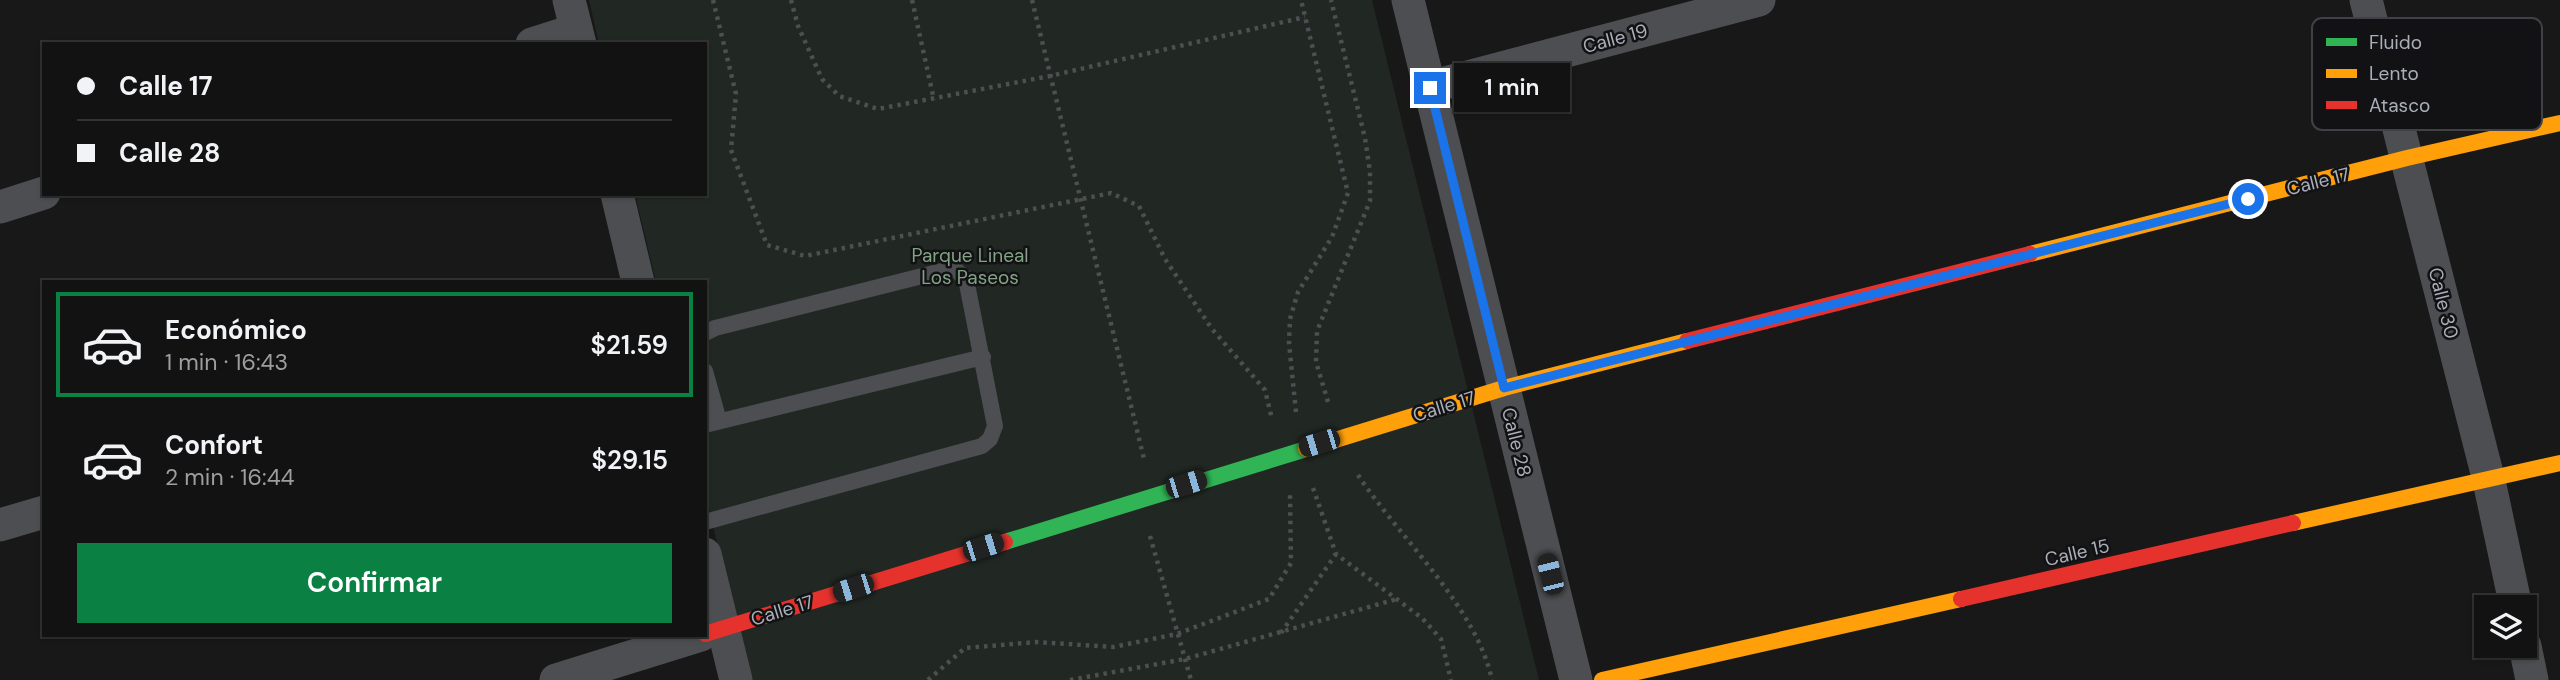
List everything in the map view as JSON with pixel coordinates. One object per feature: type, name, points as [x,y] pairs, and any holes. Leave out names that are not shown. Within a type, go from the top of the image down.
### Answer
[{"type":"street","name":"Calle 28","points":[[1409,0],[1576,680]]},
{"type":"street","name":"Calle 19","points":[[1430,88],[1759,0]]},
{"type":"street","name":"Calle 30","points":[[2366,0],[2371,18]]},
{"type":"street","points":[[537,42],[575,25]]},
{"type":"street","name":"Calle 17","points":[[2542,127],[2560,123]]},
{"type":"street","name":"Calle 30","points":[[2400,130],[2489,481],[2513,595]]},
{"type":"street","name":"Calle 17","points":[[710,633],[1279,455],[1504,388],[2407,158],[2529,130]]},
{"type":"street","points":[[0,207],[42,194]]},
{"type":"street","points":[[617,196],[638,280]]},
{"type":"street","name":"Calle 15","points":[[1602,680],[2560,463]]},
{"type":"street","points":[[0,525],[42,513]]},
{"type":"street","points":[[707,586],[710,633],[736,680]]},
{"type":"street","name":"Calle 17","points":[[555,680],[697,637]]},
{"type":"street","points":[[2527,658],[2532,680]]},
{"type":"lane","points":[[707,332],[954,268],[966,279],[995,426],[990,439],[982,446],[707,521]]},
{"type":"lane","points":[[707,386],[712,423],[983,357]]},
{"type":"path","points":[[713,0],[736,94],[731,150],[766,245],[805,256],[1111,193],[1139,206],[1165,259],[1212,329],[1265,390],[1279,455],[1290,488],[1291,563],[1269,600],[1177,634],[1113,647],[1037,642],[965,648],[928,680]]},
{"type":"path","points":[[791,0],[811,60],[822,79],[839,96],[878,109],[1050,76],[1305,17]]},
{"type":"path","points":[[912,0],[934,100]]},
{"type":"path","points":[[1032,0],[1144,456],[1139,499],[1191,680]]},
{"type":"path","points":[[1301,0],[1348,194]]},
{"type":"path","points":[[1331,0],[1365,138],[1370,172],[1370,201],[1317,331],[1315,362],[1339,437],[1359,476],[1473,628],[1487,657],[1492,680]]},
{"type":"path","points":[[1280,633],[1336,554]]},
{"type":"path","points":[[1070,680],[1185,659],[1397,599]]},
{"type":"green space","name":"Parque Lineal Los Paseos","points":[[589,0],[1372,0],[1539,680],[750,680],[707,500],[707,280],[656,280],[635,196],[707,196],[707,42],[599,42]]},
{"type":"traffic: fast","points":[[1005,542],[1306,449]]},
{"type":"traffic: slow","points":[[2542,127],[2560,123]]},
{"type":"traffic: slow","points":[[2030,254],[2407,158],[2529,130]]},
{"type":"traffic: slow","points":[[1306,449],[1504,388],[1687,341]]},
{"type":"traffic: slow","points":[[2293,523],[2560,463]]},
{"type":"traffic: slow","points":[[1602,680],[1961,599]]},
{"type":"traffic: jam","points":[[1687,341],[2030,254]]},
{"type":"traffic: jam","points":[[1961,599],[2293,523]]},
{"type":"traffic: jam","points":[[707,633],[1005,542]]},
{"type":"route","points":[[1430,88],[1504,388],[2248,199]]}]
